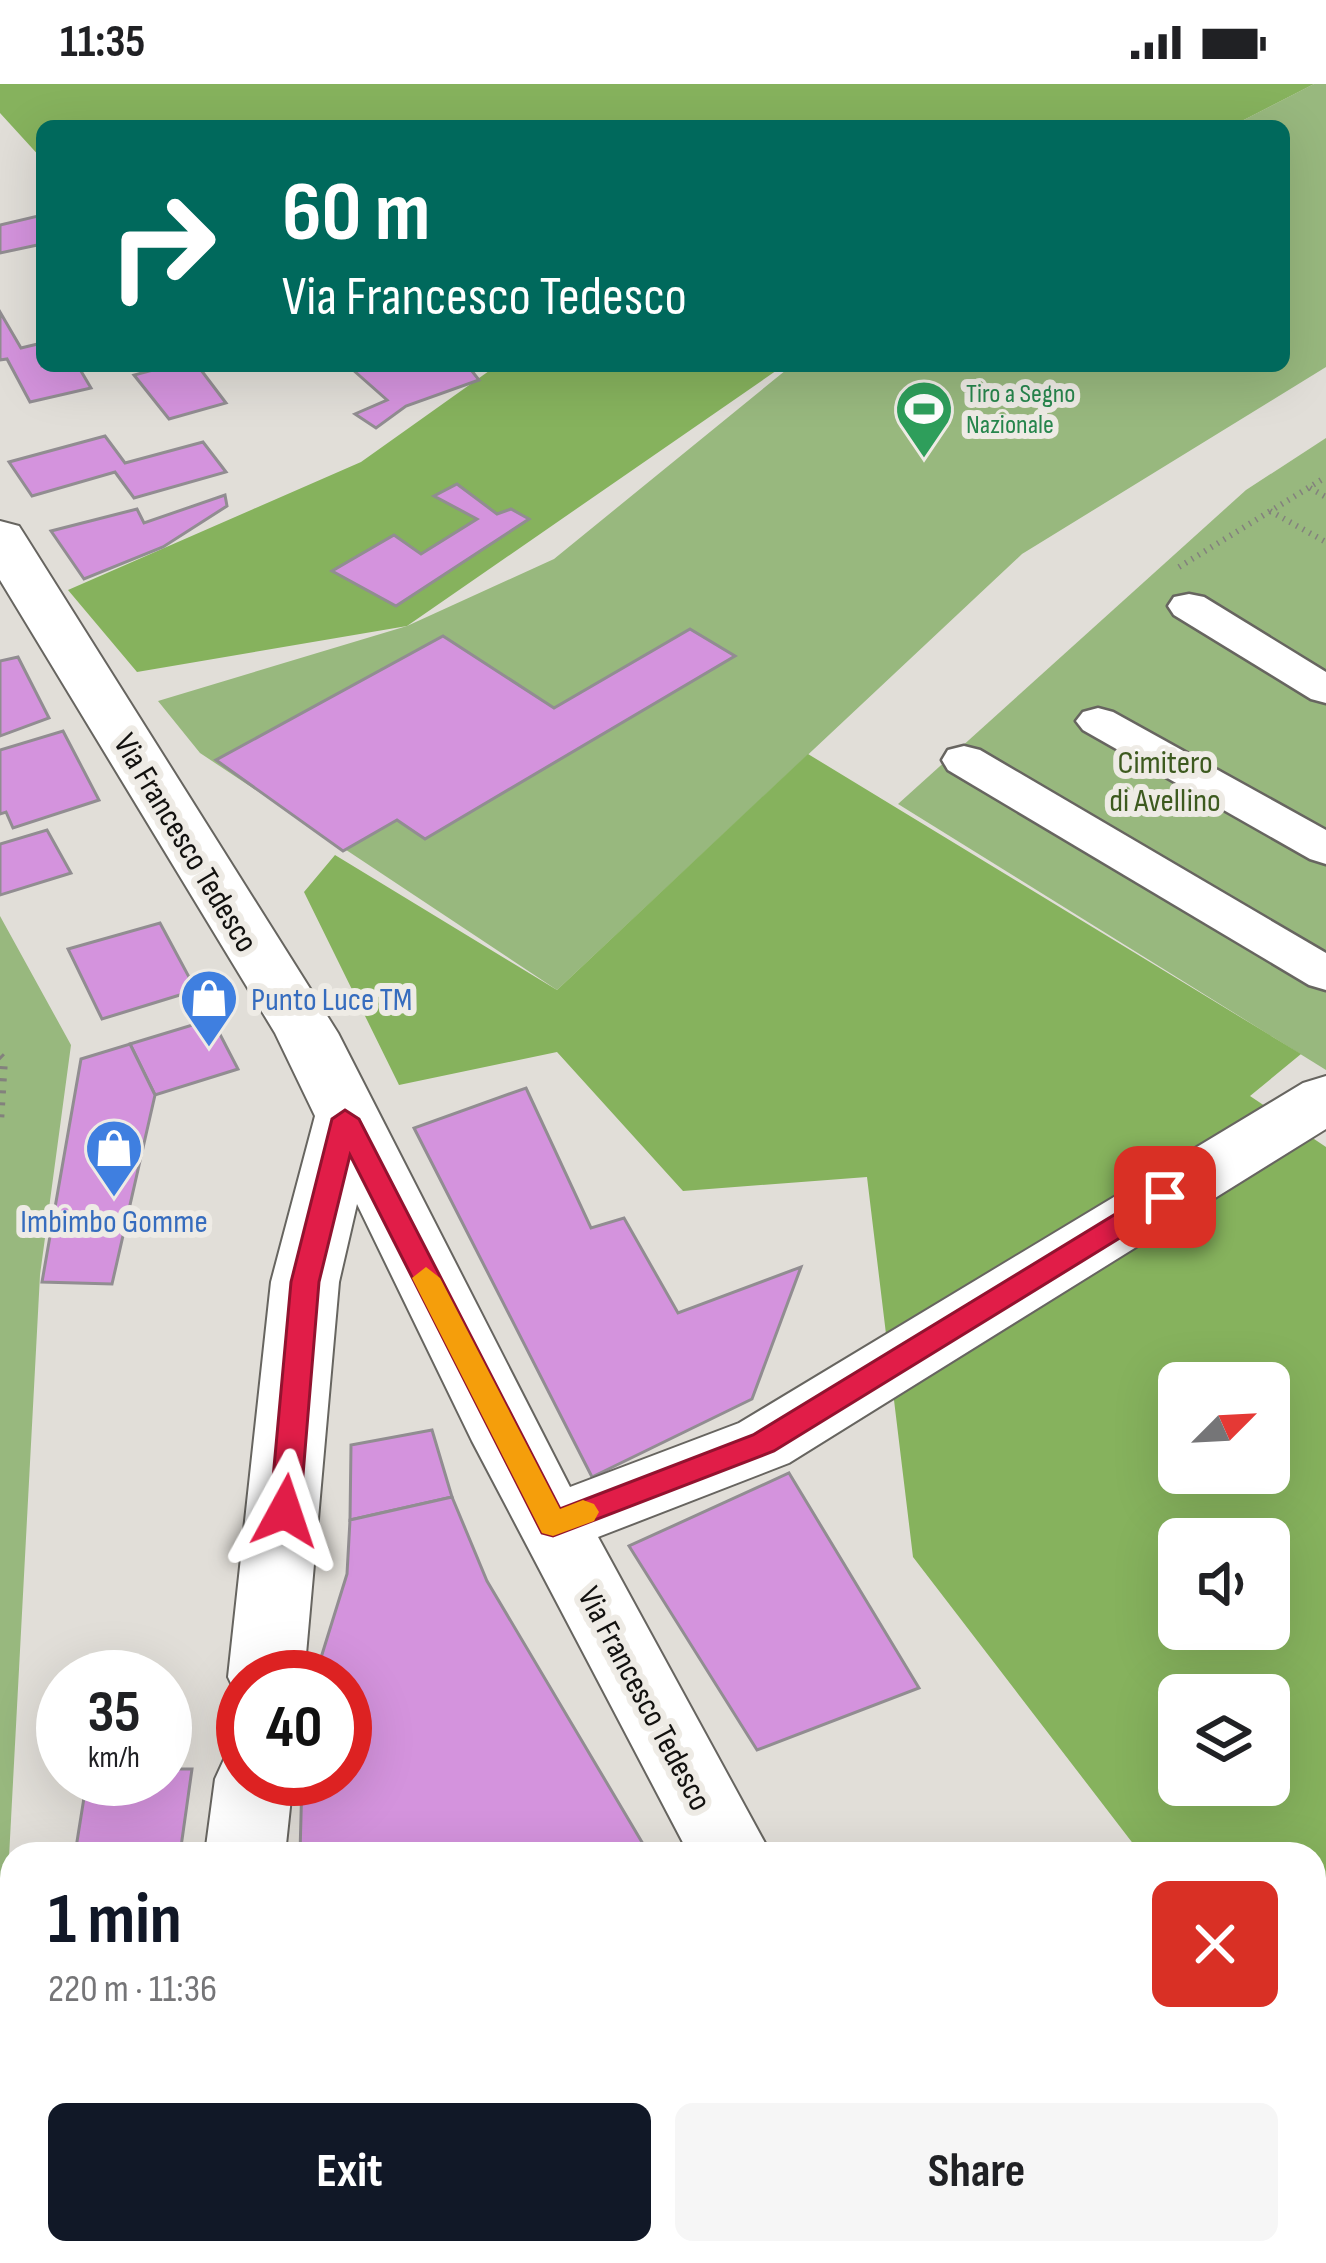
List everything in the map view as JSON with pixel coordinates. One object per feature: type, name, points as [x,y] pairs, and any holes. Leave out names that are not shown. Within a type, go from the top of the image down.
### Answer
[{"type":"street","name":"Via Francesco Tedesco","points":[[0,537],[306,1034],[553,1524],[725,1842]]},
{"type":"street","points":[[1189,606],[1326,690]]},
{"type":"street","points":[[1098,721],[1326,849]]},
{"type":"street","points":[[964,760],[1326,974]]},
{"type":"street","points":[[553,1524],[764,1443],[1326,1099]]},
{"type":"street","points":[[269,1650],[305,1282],[345,1119]]},
{"type":"street","points":[[246,1842],[251,1806]]},
{"type":"path","points":[[1189,606],[1155,582],[1326,477]]},
{"type":"path","points":[[1309,488],[1326,497]]},
{"type":"path","points":[[1270,511],[1326,542]]},
{"type":"path","points":[[0,1056],[0,1122]]},
{"type":"green space","points":[[0,84],[1314,84],[1244,120],[36,120],[36,152],[0,113]]},
{"type":"green space","name":"Tiro a Segno Nazionale","points":[[1314,84],[1326,84],[1326,367],[1022,554],[557,990],[200,753],[158,701],[407,626],[554,559],[784,372],[1290,372],[1290,120],[1244,120]]},
{"type":"green space","points":[[488,372],[774,372],[407,626],[137,672],[68,590],[361,462]]},
{"type":"green space","name":"Cimitero di Avellino","points":[[1326,438],[1326,1070],[898,804],[1246,490]]},
{"type":"green space","points":[[808,754],[1301,1054],[1250,1096],[1326,1147],[1326,1842],[1132,1842],[913,1557],[867,1177],[683,1191],[557,1052],[399,1085],[304,892],[335,855],[557,990]]},
{"type":"green space","points":[[0,916],[71,1045],[40,1275],[10,1842],[0,1842]]},
{"type":"building","points":[[36,216],[36,245],[0,253],[0,225]]},
{"type":"building","points":[[0,312],[21,348],[36,344],[36,372],[82,372],[91,388],[30,402],[7,359],[0,360]]},
{"type":"building","points":[[203,372],[226,403],[169,419],[134,375]]},
{"type":"building","points":[[355,372],[473,372],[479,380],[406,406],[376,428],[355,414],[387,400]]},
{"type":"building","points":[[105,436],[125,463],[203,442],[226,472],[134,498],[115,472],[32,496],[9,462]]},
{"type":"building","points":[[457,484],[497,514],[511,509],[529,519],[396,606],[332,571],[394,535],[421,554],[477,519],[434,496]]},
{"type":"building","points":[[225,495],[227,506],[163,547],[84,579],[51,531],[137,509],[144,523]]},
{"type":"building","points":[[690,629],[735,656],[425,839],[397,820],[343,851],[216,760],[443,636],[554,708]]},
{"type":"building","points":[[18,657],[49,718],[0,736],[0,661]]},
{"type":"building","points":[[63,731],[99,800],[13,828],[6,812],[0,814],[0,750]]},
{"type":"building","points":[[47,830],[71,873],[0,895],[0,844]]},
{"type":"building","points":[[160,923],[196,990],[102,1019],[68,949]]},
{"type":"building","points":[[212,1019],[238,1069],[155,1095],[130,1044]]},
{"type":"building","points":[[130,1044],[155,1095],[112,1284],[42,1282],[81,1059]]},
{"type":"building","points":[[526,1088],[591,1228],[624,1218],[678,1313],[801,1267],[752,1399],[592,1477],[414,1128]]},
{"type":"building","points":[[432,1430],[452,1497],[350,1520],[351,1445]]},
{"type":"building","points":[[789,1473],[919,1688],[757,1750],[629,1546]]},
{"type":"building","points":[[452,1497],[487,1581],[642,1842],[300,1842],[301,1806],[372,1806],[372,1650],[323,1650],[347,1574],[350,1520]]},
{"type":"building","points":[[83,1806],[187,1806],[182,1842],[77,1842]]},
{"type":"slow traffic","points":[[426,1278],[553,1524],[583,1512]]},
{"type":"place","name":"Tiro a Segno Nazionale","points":[[924,460]]},
{"type":"place","name":"Punto Luce TM","points":[[209,1049]]},
{"type":"place","name":"Imbimbo Gomme","points":[[114,1199]]},
{"type":"route","points":[[285,1511],[305,1282],[345,1119],[553,1524],[764,1443],[1165,1197]]}]
